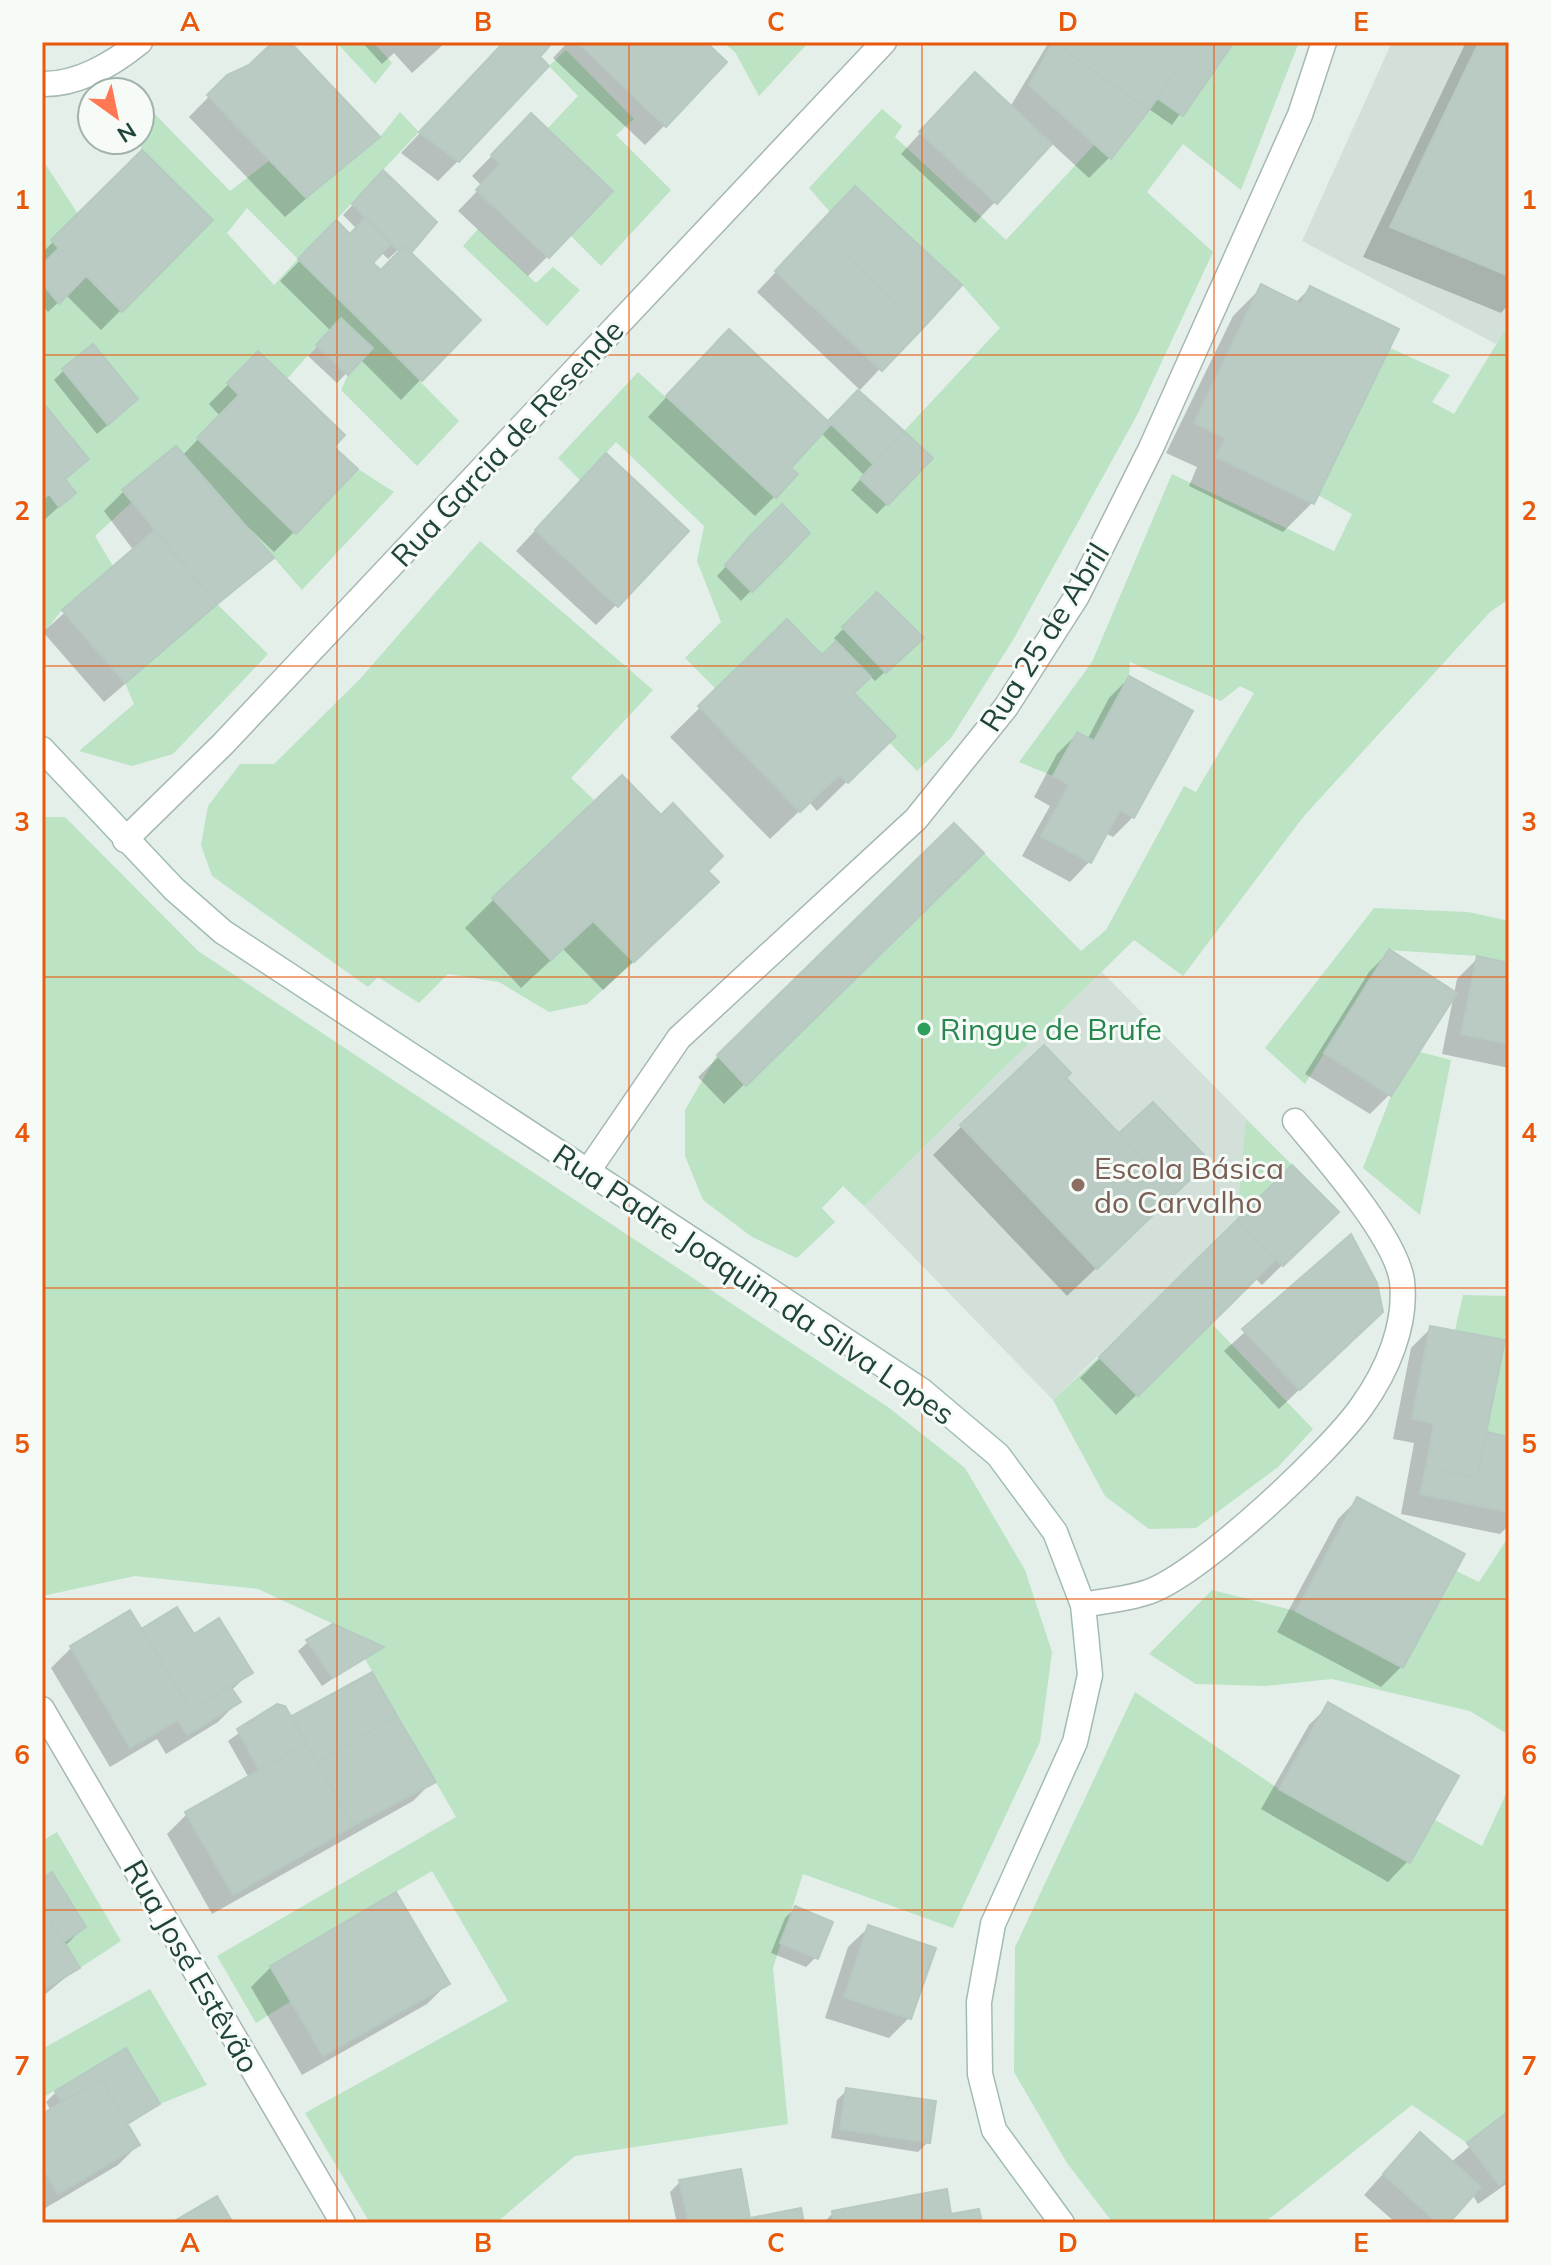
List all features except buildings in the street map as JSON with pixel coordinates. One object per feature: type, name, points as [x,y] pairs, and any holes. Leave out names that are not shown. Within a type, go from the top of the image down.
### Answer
[{"type":"street","points":[[42,84],[60,85],[117,61],[140,42]]},
{"type":"street","name":"Rua Garcia de Resende","points":[[125,840],[234,733],[884,42]]},
{"type":"street","name":"Rua 25 de Abril","points":[[588,1171],[679,1038],[916,819],[1006,707],[1077,596],[1151,448],[1300,115],[1324,42]]},
{"type":"street","name":"Rua Padre Joaquim da Silva Lopes","points":[[42,749],[125,840],[223,932],[921,1390],[998,1455],[1055,1532],[1083,1605],[1090,1675],[1075,1742],[993,1924],[979,2002],[980,2074],[994,2130],[1062,2223]]},
{"type":"street","points":[[1083,1605],[1150,1592],[1213,1552],[1302,1471],[1361,1407],[1386,1366],[1401,1321],[1402,1279],[1382,1236],[1355,1194],[1295,1121]]},
{"type":"street","name":"Rua José Estêvão","points":[[42,1709],[343,2223]]},
{"type":"shaded area","points":[[1392,42],[1509,42],[1509,323],[1496,344],[1302,241]]},
{"type":"shaded area","name":"Escola Básica do Carvalho","points":[[1102,972],[1292,1165],[1053,1400],[864,1206]]},
{"type":"green space","points":[[336,42],[373,42],[392,63],[375,84]]},
{"type":"green space","points":[[723,42],[809,42],[759,96],[735,52]]},
{"type":"green space","points":[[1234,42],[1299,42],[1241,190],[1183,144],[1147,192],[1213,252],[1137,415],[1013,640],[951,738],[917,771],[890,743],[896,736],[854,693],[871,677],[836,641],[822,655],[787,620],[716,689],[685,658],[721,622],[697,561],[704,526],[616,442],[581,481],[558,458],[638,372],[776,498],[798,474],[791,468],[831,424],[873,464],[860,479],[888,505],[932,458],[904,431],[1000,328],[962,285],[856,186],[830,212],[809,188],[882,109],[902,126],[895,137],[1006,240],[1094,145],[1111,159],[1157,98],[1183,116]],"holes":[[[782,504],[810,533],[752,592],[725,565]],[[877,592],[923,638],[886,672],[842,627]]]},
{"type":"green space","points":[[566,50],[634,119],[616,135],[671,190],[601,266],[570,235],[613,190],[548,128],[578,96],[549,66]]},
{"type":"green space","points":[[400,112],[419,132],[299,259],[459,421],[417,466],[341,390],[348,375],[373,348],[341,318],[287,379],[257,352],[227,383],[239,395],[197,438],[358,469],[394,492],[302,590],[177,447],[132,502],[95,536],[113,566],[62,610],[42,635],[42,500],[49,494],[59,507],[76,494],[65,479],[89,459],[42,402],[42,283],[59,304],[86,276],[123,311],[213,220],[148,156],[156,156],[156,115],[230,191],[269,161],[306,198],[380,137]],"holes":[[[247,208],[298,259],[274,285],[227,233]],[[93,345],[138,400],[108,425],[62,369]]]},
{"type":"green space","points":[[42,159],[78,214],[59,248],[42,265]]},
{"type":"green space","points":[[478,229],[536,283],[553,267],[580,290],[547,326],[463,246]]},
{"type":"green space","points":[[1509,323],[1509,599],[1490,612],[1304,816],[1183,976],[1134,940],[864,1206],[843,1186],[822,1208],[835,1222],[797,1258],[752,1237],[703,1200],[685,1156],[685,1110],[717,1055],[746,1086],[984,853],[1081,951],[1106,930],[1184,786],[1196,792],[1254,693],[1240,686],[1221,701],[1130,662],[1129,676],[1094,741],[1076,732],[1053,776],[1019,762],[1092,662],[1172,474],[1334,551],[1352,514],[1318,495],[1390,348],[1450,375],[1432,402],[1454,414]]},
{"type":"green space","points":[[480,541],[653,690],[571,778],[594,800],[492,898],[551,960],[593,921],[634,962],[587,1004],[549,1012],[499,982],[448,974],[419,1003],[378,977],[368,987],[212,876],[201,845],[208,806],[240,764],[274,764],[360,679]]},
{"type":"green space","points":[[217,604],[268,654],[173,754],[132,766],[79,751],[134,704],[125,683]]},
{"type":"green space","points":[[44,817],[65,817],[198,951],[888,1407],[965,1468],[1025,1570],[1052,1652],[1040,1742],[953,1928],[803,1874],[773,1968],[788,2124],[575,2156],[496,2223],[370,2223],[305,2113],[508,2001],[432,1871],[270,1965],[291,2001],[256,2023],[217,1956],[456,1817],[365,1659],[383,1647],[258,1589],[135,1576],[42,1596]]},
{"type":"green space","points":[[1374,908],[1468,912],[1509,921],[1509,963],[1477,956],[1389,950],[1305,1084],[1265,1048]]},
{"type":"green space","points":[[1420,1052],[1451,1060],[1420,1215],[1363,1168],[1391,1096]]},
{"type":"green space","points":[[1246,1120],[1292,1165],[1237,1220]]},
{"type":"green space","points":[[1463,1295],[1509,1296],[1509,1437],[1487,1432],[1505,1340],[1455,1330]]},
{"type":"green space","points":[[1211,1323],[1313,1429],[1278,1467],[1196,1528],[1149,1529],[1105,1496],[1053,1400],[1099,1357],[1138,1396]]},
{"type":"green space","points":[[1509,1536],[1509,1735],[1470,1711],[1332,1679],[1266,1686],[1196,1684],[1149,1654],[1212,1590],[1296,1611],[1403,1668],[1456,1571],[1479,1582]]},
{"type":"green space","points":[[1135,1692],[1279,1789],[1410,1862],[1435,1820],[1482,1846],[1506,1794],[1509,1797],[1509,2111],[1467,2143],[1412,2105],[1264,2223],[1113,2223],[1067,2163],[1014,2072],[1015,1947]]},
{"type":"green space","points":[[57,1832],[121,1941],[80,1968],[64,1942],[86,1927],[52,1872],[42,1878],[42,1841]]},
{"type":"green space","points":[[150,1989],[207,2085],[160,2104],[126,2048],[42,2098],[42,2049]]},
{"type":"place","name":"Ringue de Brufe","points":[[924,1029]]},
{"type":"place","name":"Escola Básica do Carvalho","points":[[1078,1185]]}]
